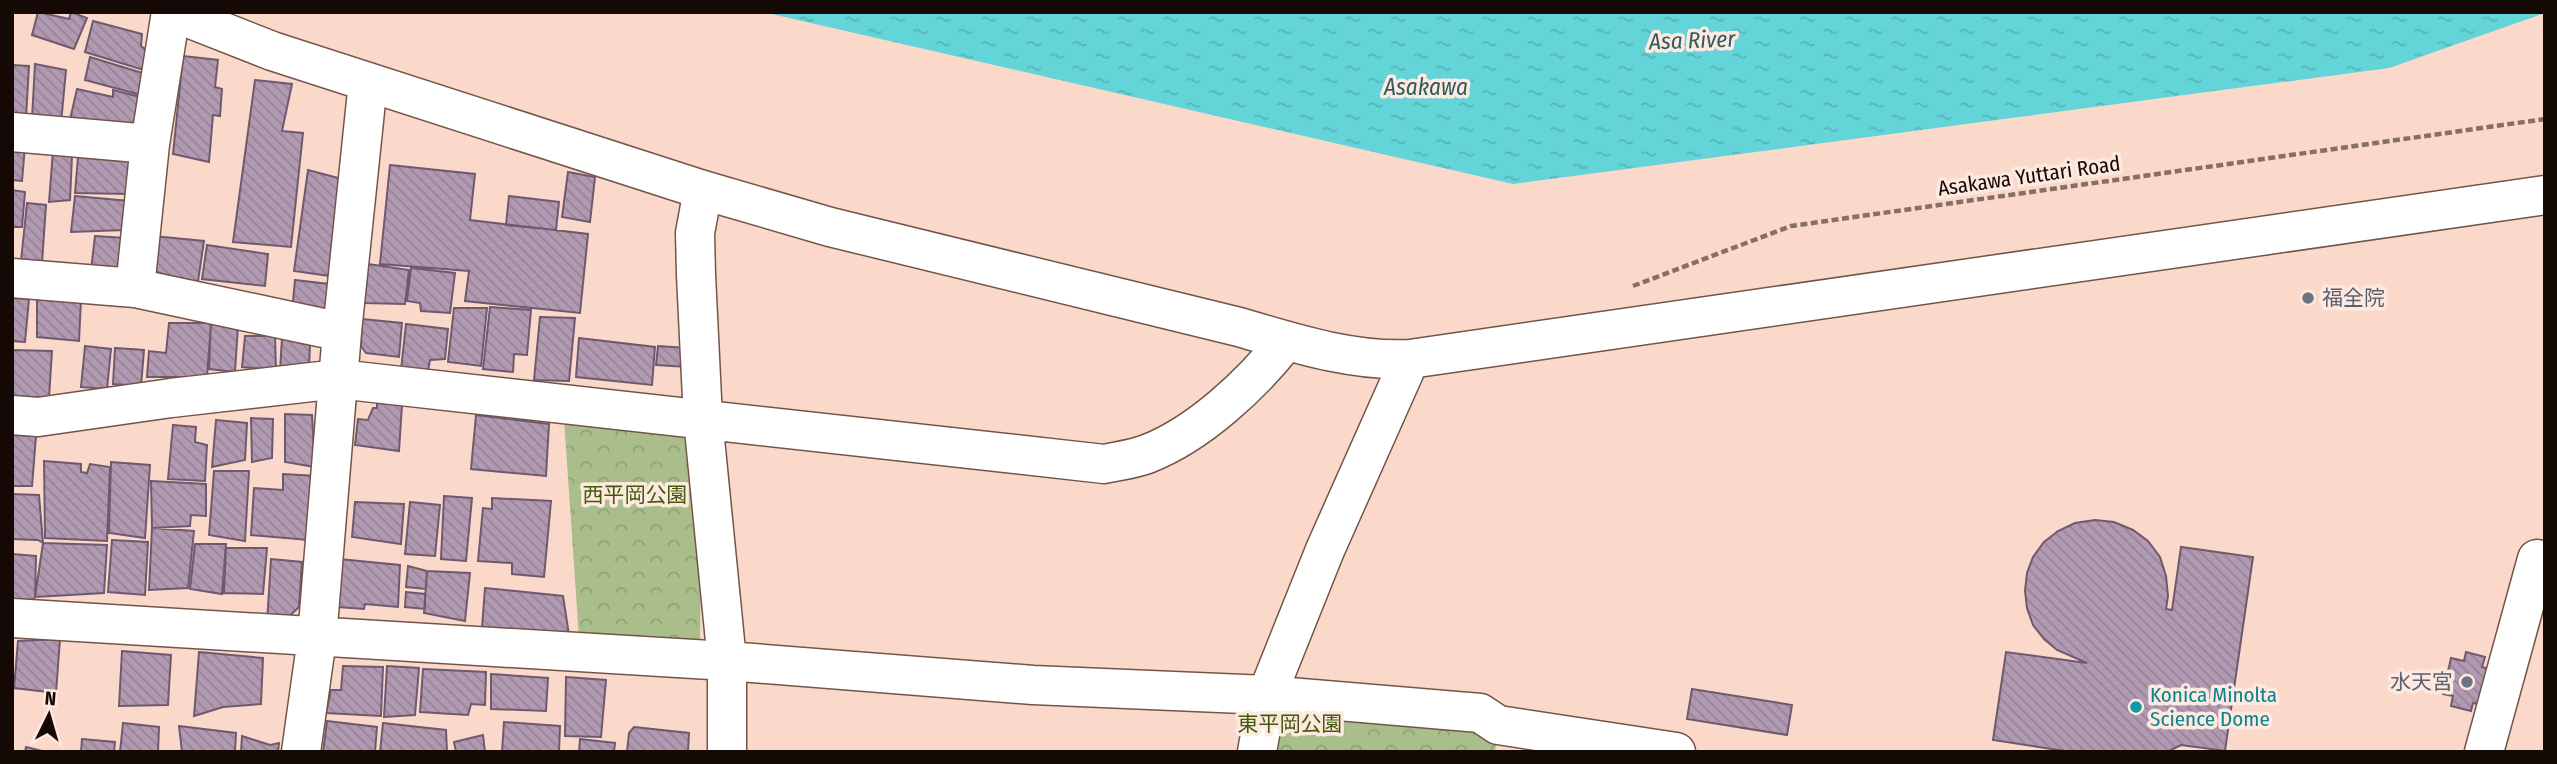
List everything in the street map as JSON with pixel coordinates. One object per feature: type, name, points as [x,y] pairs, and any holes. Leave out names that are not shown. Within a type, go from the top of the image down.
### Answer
[{"type":"street","points":[[135,288],[150,145],[172,12],[272,51],[703,190],[843,230],[1363,358],[1410,359],[2545,195]]},
{"type":"street","points":[[301,752],[317,638],[342,332],[368,82]]},
{"type":"street","points":[[12,132],[150,145]]},
{"type":"street","points":[[703,190],[695,233],[703,419],[727,662],[727,752]]},
{"type":"street","points":[[12,278],[135,288],[342,332]]},
{"type":"street","points":[[12,415],[38,417],[171,398],[338,379],[1104,464],[1146,454],[1181,437],[1266,366],[1286,341]]},
{"type":"street","points":[[1257,752],[1267,695],[1325,550],[1410,359]]},
{"type":"street","points":[[2484,752],[2537,559],[2545,562]]},
{"type":"street","points":[[12,618],[727,662],[1033,684],[1267,695],[1480,713],[1496,738],[1676,752]]},
{"type":"path","name":"Asakawa Yuttari Road","points":[[1624,289],[1791,226],[2545,119]]},
{"type":"green space","name":"西平岡公園","points":[[564,419],[696,434],[702,468],[700,643],[579,638]]},
{"type":"green space","name":"東平岡公園","points":[[1267,695],[1498,725],[1495,752],[1257,752]]},
{"type":"water","points":[[763,12],[2545,13],[2389,68],[1513,184]]},
{"type":"building","points":[[38,12],[69,19],[71,12],[87,18],[74,49],[32,35]]},
{"type":"building","points":[[93,21],[142,34],[141,46],[152,54],[150,72],[85,52]]},
{"type":"building","points":[[183,56],[218,60],[215,87],[222,89],[220,116],[213,115],[209,162],[173,154]]},
{"type":"building","points":[[90,57],[152,76],[145,96],[85,80]]},
{"type":"building","points":[[35,64],[66,70],[61,123],[32,119]]},
{"type":"building","points":[[12,65],[29,66],[26,118],[12,119]]},
{"type":"building","points":[[255,80],[292,84],[282,131],[303,133],[291,247],[233,242]]},
{"type":"building","points":[[77,89],[113,97],[113,90],[144,98],[133,137],[69,124]]},
{"type":"building","points":[[12,144],[25,146],[22,181],[12,180]]},
{"type":"building","points":[[53,151],[72,156],[70,200],[49,202]]},
{"type":"building","points":[[78,157],[134,162],[128,194],[75,193]]},
{"type":"building","points":[[390,165],[475,174],[470,220],[588,234],[580,313],[465,301],[469,271],[380,264]]},
{"type":"building","points":[[308,170],[342,179],[330,276],[294,271]]},
{"type":"building","points":[[568,172],[595,177],[590,222],[562,217]]},
{"type":"building","points":[[12,190],[25,192],[22,227],[12,227]]},
{"type":"building","points":[[75,196],[129,201],[125,230],[71,232]]},
{"type":"building","points":[[509,196],[559,202],[556,230],[506,225]]},
{"type":"building","points":[[27,203],[46,205],[42,263],[21,261]]},
{"type":"building","points":[[95,236],[125,238],[123,278],[91,270]]},
{"type":"building","points":[[153,236],[204,241],[197,288],[150,269]]},
{"type":"building","points":[[207,245],[268,254],[265,286],[202,279]]},
{"type":"building","points":[[368,264],[409,270],[405,304],[364,303]]},
{"type":"building","points":[[411,268],[455,273],[450,313],[421,311],[420,303],[407,301]]},
{"type":"building","points":[[295,280],[329,284],[329,314],[292,312]]},
{"type":"building","points":[[37,295],[81,300],[79,341],[37,337]]},
{"type":"building","points":[[12,298],[29,299],[25,342],[12,341]]},
{"type":"building","points":[[490,307],[531,310],[527,355],[514,354],[513,372],[483,369]]},
{"type":"building","points":[[454,308],[487,308],[481,366],[448,362]]},
{"type":"building","points":[[540,317],[575,318],[569,381],[534,380]]},
{"type":"building","points":[[362,319],[402,323],[399,357],[366,353],[361,346]]},
{"type":"building","points":[[211,320],[238,326],[235,372],[209,369]]},
{"type":"building","points":[[169,323],[211,323],[207,377],[147,377],[149,351],[166,353]]},
{"type":"building","points":[[406,324],[448,329],[445,359],[430,360],[428,371],[401,370]]},
{"type":"building","points":[[245,336],[275,336],[276,370],[242,367]]},
{"type":"building","points":[[301,337],[300,343],[310,344],[309,369],[280,371],[282,338]]},
{"type":"building","points":[[579,338],[655,347],[652,385],[576,377]]},
{"type":"building","points":[[85,346],[111,349],[107,389],[81,387]]},
{"type":"building","points":[[658,346],[687,348],[687,367],[656,365]]},
{"type":"building","points":[[115,348],[144,350],[141,386],[113,384]]},
{"type":"building","points":[[12,350],[52,351],[49,398],[12,396]]},
{"type":"building","points":[[377,403],[402,405],[399,451],[355,445],[358,419],[368,420],[373,408],[377,408]]},
{"type":"building","points":[[285,414],[312,415],[315,467],[285,462]]},
{"type":"building","points":[[476,415],[549,424],[546,476],[471,469]]},
{"type":"building","points":[[251,418],[273,419],[272,458],[252,462]]},
{"type":"building","points":[[216,420],[247,423],[245,460],[212,467]]},
{"type":"building","points":[[173,425],[196,427],[195,442],[207,445],[205,481],[168,479]]},
{"type":"building","points":[[12,435],[36,436],[32,486],[12,486]]},
{"type":"building","points":[[44,461],[81,464],[81,472],[87,473],[90,464],[110,467],[107,541],[45,538]]},
{"type":"building","points":[[111,462],[150,465],[145,538],[109,533]]},
{"type":"building","points":[[214,471],[249,471],[245,541],[209,535]]},
{"type":"building","points":[[283,474],[317,476],[308,540],[251,535],[254,488],[283,490]]},
{"type":"building","points":[[151,481],[206,484],[206,516],[191,515],[190,526],[152,528]]},
{"type":"building","points":[[12,494],[39,495],[43,543],[38,540],[12,539]]},
{"type":"building","points":[[444,496],[472,498],[466,561],[441,559]]},
{"type":"building","points":[[492,498],[551,501],[544,577],[512,574],[512,563],[478,561],[483,508],[492,509]]},
{"type":"building","points":[[355,502],[404,504],[401,544],[352,537]]},
{"type":"building","points":[[410,502],[440,505],[435,556],[405,554]]},
{"type":"building","points":[[2095,520],[2114,522],[2133,530],[2148,541],[2160,557],[2166,576],[2166,609],[2172,610],[2181,547],[2253,557],[2225,751],[2181,745],[2167,752],[2071,752],[1993,740],[2006,652],[2087,663],[2057,650],[2044,639],[2033,625],[2025,591],[2027,573],[2033,557],[2044,542],[2075,523]]},
{"type":"building","points":[[152,528],[194,531],[188,588],[149,590]]},
{"type":"building","points":[[112,540],[148,542],[145,595],[108,592]]},
{"type":"building","points":[[43,543],[107,545],[104,593],[35,597]]},
{"type":"building","points":[[195,544],[226,544],[222,594],[190,589]]},
{"type":"building","points":[[226,548],[267,548],[263,594],[224,593]]},
{"type":"building","points":[[12,554],[36,556],[35,597],[28,608],[12,607]]},
{"type":"building","points":[[271,559],[302,562],[299,607],[281,624],[267,623]]},
{"type":"building","points":[[339,559],[400,565],[398,607],[365,604],[364,609],[338,607]]},
{"type":"building","points":[[408,566],[427,571],[426,589],[406,587]]},
{"type":"building","points":[[427,571],[470,573],[465,621],[424,613]]},
{"type":"building","points":[[485,588],[563,596],[569,635],[482,628]]},
{"type":"building","points":[[406,592],[425,594],[425,609],[405,607]]},
{"type":"building","points":[[60,639],[56,693],[14,688],[18,641]]},
{"type":"building","points":[[122,651],[171,655],[168,705],[119,706]]},
{"type":"building","points":[[199,652],[263,658],[261,704],[223,707],[194,716]]},
{"type":"building","name":"水天宮","points":[[2466,652],[2485,657],[2482,667],[2491,669],[2482,705],[2473,703],[2471,711],[2451,706],[2453,696],[2443,694],[2451,658],[2464,661]]},
{"type":"building","points":[[343,666],[383,667],[381,716],[326,713],[331,690],[341,690]]},
{"type":"building","points":[[387,666],[419,668],[415,715],[384,717]]},
{"type":"building","points":[[423,669],[486,672],[485,705],[471,704],[468,715],[420,712]]},
{"type":"building","points":[[491,674],[548,678],[546,711],[491,709]]},
{"type":"building","points":[[566,677],[606,680],[601,737],[565,736]]},
{"type":"building","points":[[1692,689],[1792,705],[1787,735],[1687,719]]},
{"type":"building","points":[[327,721],[377,727],[375,752],[323,752]]},
{"type":"building","points":[[504,722],[560,726],[559,752],[502,752]]},
{"type":"building","points":[[123,723],[159,727],[158,752],[120,752]]},
{"type":"building","points":[[383,723],[446,730],[447,752],[380,752]]},
{"type":"building","points":[[179,726],[236,733],[235,752],[182,752]]},
{"type":"building","points":[[634,727],[689,733],[688,752],[627,752],[629,733]]},
{"type":"building","points":[[483,735],[485,752],[456,752],[454,742]]},
{"type":"building","points":[[242,736],[270,745],[279,743],[278,752],[241,752]]},
{"type":"building","points":[[82,739],[115,742],[114,752],[81,752]]},
{"type":"building","points":[[580,739],[615,743],[614,752],[579,752]]},
{"type":"building","points":[[26,747],[46,752],[25,752]]},
{"type":"place","name":"福全院","points":[[2308,298]]},
{"type":"place","name":"水天宮","points":[[2467,682]]},
{"type":"place","name":"Konica Minolta Science Dome","points":[[2136,707]]},
{"type":"water label","name":"Asa River","points":[[1692,40]]},
{"type":"water label","name":"Asakawa","points":[[1426,87]]}]
